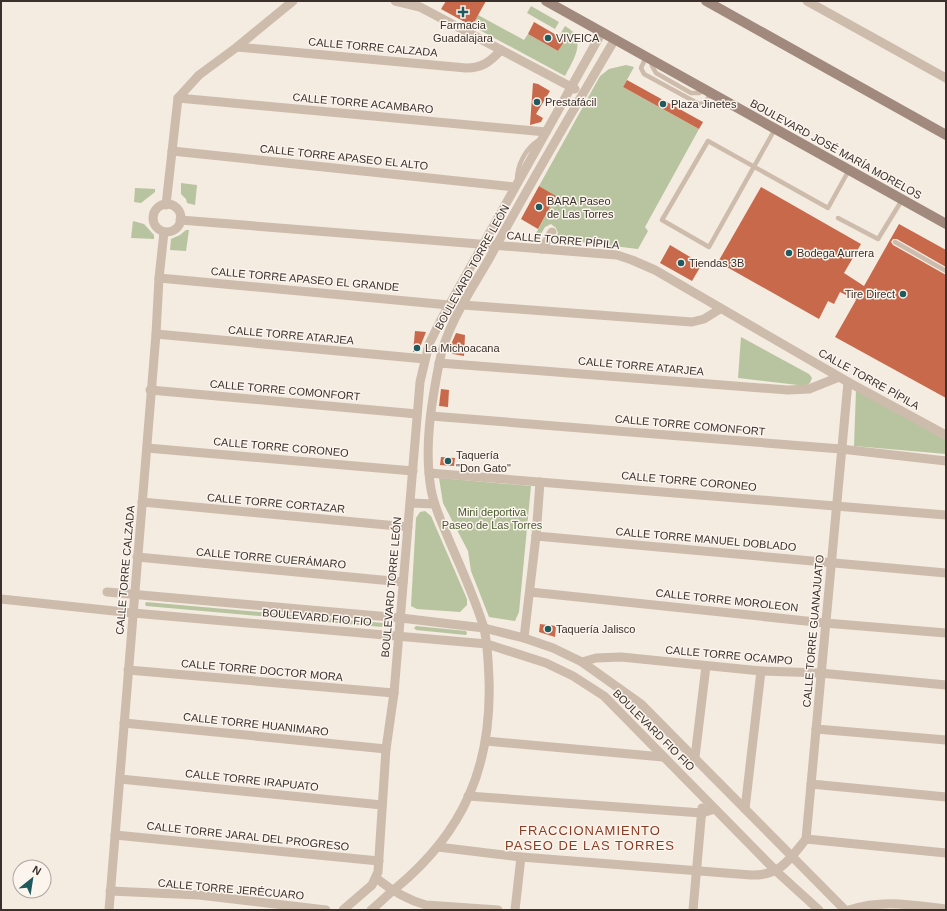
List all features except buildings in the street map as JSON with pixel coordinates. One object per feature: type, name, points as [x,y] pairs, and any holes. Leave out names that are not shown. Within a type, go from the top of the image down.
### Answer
[{"type":"main road","name":"BOULEVARD JOSÉ MARÍA MORELOS","points":[[546,1],[946,224]]},
{"type":"main road","points":[[706,1],[946,135]]},
{"type":"street","points":[[166,205],[178,98],[199,75],[237,47],[293,1]]},
{"type":"street","points":[[395,1],[420,7],[583,93]]},
{"type":"street","points":[[807,1],[946,78]]},
{"type":"street","name":"BOULEVARD TORRE LEÓN","points":[[376,878],[379,861],[386,749],[394,693],[401,618],[417,414],[425,359],[434,333],[449,305],[602,32]]},
{"type":"street","name":"BOULEVARD TORRE LEÓN","points":[[371,910],[407,879],[438,847],[448,834],[468,796],[477,774],[486,740],[489,697],[487,644],[484,628],[473,596],[434,504],[429,473],[428,452],[431,416],[443,345],[463,305],[496,246],[615,40]]},
{"type":"street","name":"CALLE TORRE CALZADA","points":[[237,47],[466,68],[483,66],[492,61],[501,50]]},
{"type":"street","name":"CALLE TORRE ACAMBARO","points":[[178,98],[544,135]]},
{"type":"street","name":"CALLE TORRE APASEO EL ALTO","points":[[172,151],[516,185]]},
{"type":"street","points":[[166,205],[177,209],[180,220],[175,230],[164,232],[158,229],[154,224],[153,217],[155,211],[160,206],[166,205]]},
{"type":"street","name":"CALLE TORRE PÍPILA","points":[[180,220],[617,255],[655,270],[839,377],[946,435]]},
{"type":"street","name":"CALLE TORRE CALZADA","points":[[109,910],[128,670],[134,614],[159,278],[164,232]]},
{"type":"street","points":[[542,249],[552,232]]},
{"type":"street","name":"CALLE TORRE APASEO EL GRANDE","points":[[159,278],[449,305]]},
{"type":"street","points":[[463,305],[692,322],[704,319],[720,309]]},
{"type":"street","name":"CALLE TORRE ATARJEA","points":[[156,334],[425,359]]},
{"type":"street","name":"CALLE TORRE ATARJEA","points":[[439,363],[788,390],[808,389],[839,377]]},
{"type":"street","name":"CALLE TORRE GUANAJUATO","points":[[806,839],[848,382]]},
{"type":"street","name":"CALLE TORRE COMONFORT","points":[[150,390],[417,414]]},
{"type":"street","name":"CALLE TORRE COMONFORT","points":[[431,416],[841,449],[946,461]]},
{"type":"street","name":"CALLE TORRE CORONEO","points":[[147,448],[412,471]]},
{"type":"street","name":"CALLE TORRE CORONEO","points":[[429,473],[946,515]]},
{"type":"street","points":[[524,638],[536,536],[540,482]]},
{"type":"street","name":"CALLE TORRE CORTAZAR","points":[[142,502],[408,527]]},
{"type":"street","points":[[411,503],[434,504]]},
{"type":"street","name":"CALLE TORRE MANUEL DOBLADO","points":[[536,536],[946,573]]},
{"type":"street","name":"CALLE TORRE CUERÁMARO","points":[[138,558],[403,582]]},
{"type":"street","name":"BOULEVARD FIO FIO","points":[[107,592],[401,618],[484,628],[524,638],[553,648],[582,662],[641,704],[745,809],[791,858],[845,910]]},
{"type":"street","name":"CALLE TORRE MOROLEON","points":[[530,592],[825,623],[946,633]]},
{"type":"street","name":"BOULEVARD FIO FIO","points":[[1,599],[134,614],[399,635],[487,644],[546,663],[573,676],[604,696],[776,871],[819,910]]},
{"type":"street","name":"CALLE TORRE OCAMPO","points":[[582,662],[596,658],[621,657],[761,671],[820,674],[946,685]]},
{"type":"street","points":[[695,758],[706,666]]},
{"type":"street","name":"CALLE TORRE DOCTOR MORA","points":[[128,670],[394,693]]},
{"type":"street","points":[[745,809],[761,671]]},
{"type":"street","name":"CALLE TORRE HUANIMARO","points":[[124,723],[386,749]]},
{"type":"street","points":[[816,729],[946,740]]},
{"type":"street","points":[[486,740],[663,757]]},
{"type":"street","name":"CALLE TORRE IRAPUATO","points":[[120,779],[382,805]]},
{"type":"street","points":[[811,784],[946,797]]},
{"type":"street","points":[[468,796],[702,812],[715,809]]},
{"type":"street","points":[[693,910],[703,797]]},
{"type":"street","name":"CALLE TORRE JARAL DEL PROGRESO","points":[[115,834],[379,861]]},
{"type":"street","points":[[438,847],[521,857],[764,875],[776,871],[791,858],[806,839],[946,853]]},
{"type":"street","points":[[515,910],[521,857]]},
{"type":"street","points":[[343,910],[372,885],[376,878],[406,898],[426,904],[498,910]]},
{"type":"street","name":"CALLE TORRE JERÉCUARO","points":[[110,891],[199,895],[326,910]]},
{"type":"street","points":[[850,910],[868,904],[885,903],[946,909]]},
{"type":"lane","points":[[649,59],[641,68],[644,74],[699,104],[705,103],[707,92]]},
{"type":"lane","points":[[775,129],[754,166],[709,247],[662,220],[708,140],[754,166],[828,208],[849,170]]},
{"type":"lane","points":[[838,218],[878,239],[902,200]]},
{"type":"lane","points":[[895,242],[946,271]]},
{"type":"green space","points":[[531,6],[559,22],[555,29],[527,13]]},
{"type":"green space","points":[[478,15],[524,40],[528,34],[558,51],[564,40],[559,36],[565,26],[576,36],[577,49],[565,76],[472,26]]},
{"type":"green space","points":[[626,65],[634,67],[623,87],[699,129],[645,227],[648,231],[638,249],[555,239],[558,233],[556,228],[551,224],[545,227],[538,239],[533,239],[556,196],[539,186],[600,76],[609,69]]},
{"type":"green space","points":[[181,183],[197,185],[195,205],[187,203],[186,199],[181,194]]},
{"type":"green space","points":[[135,188],[155,189],[155,192],[141,203],[134,202]]},
{"type":"green space","points":[[133,221],[144,224],[154,235],[154,239],[131,238]]},
{"type":"green space","points":[[186,230],[189,230],[186,251],[170,250],[171,239],[180,235]]},
{"type":"green space","points":[[741,337],[809,374],[812,378],[810,383],[806,386],[738,378]]},
{"type":"green space","points":[[856,390],[946,440],[946,454],[854,446]]},
{"type":"green space","name":"Mini deportiva Paseo de Las Torres","points":[[439,478],[531,486],[519,612],[515,621],[489,617],[471,571],[468,551],[443,503]]},
{"type":"green space","points":[[425,511],[431,516],[467,599],[467,605],[460,612],[417,609],[411,606],[416,518],[420,512]]},
{"type":"green space","points":[[146,602],[383,623],[383,625],[382,627],[146,606]]},
{"type":"green space","points":[[416,626],[466,631],[467,633],[466,635],[416,630],[414,628]]},
{"type":"place","name":"Farmacia Guadalajara","points":[[463,12]]},
{"type":"place","name":"VIVEICA","points":[[548,38]]},
{"type":"place","name":"Prestafácil","points":[[537,102]]},
{"type":"place","name":"Plaza Jinetes","points":[[663,104]]},
{"type":"place","name":"BARA Paseo de Las Torres","points":[[539,207]]},
{"type":"place","name":"Bodega Aurrera","points":[[789,253]]},
{"type":"place","name":"Tiendas 3B","points":[[681,263]]},
{"type":"place","name":"Tire Direct","points":[[903,294]]},
{"type":"place","name":"La Michoacana","points":[[417,348]]},
{"type":"place","name":"Taquería \"Don Gato\"","points":[[448,461]]},
{"type":"place","name":"Taquería Jalisco","points":[[548,629]]},
{"type":"district","name":"FRACCIONAMIENTO PASEO DE LAS TORRES","points":[[590,838]]}]
